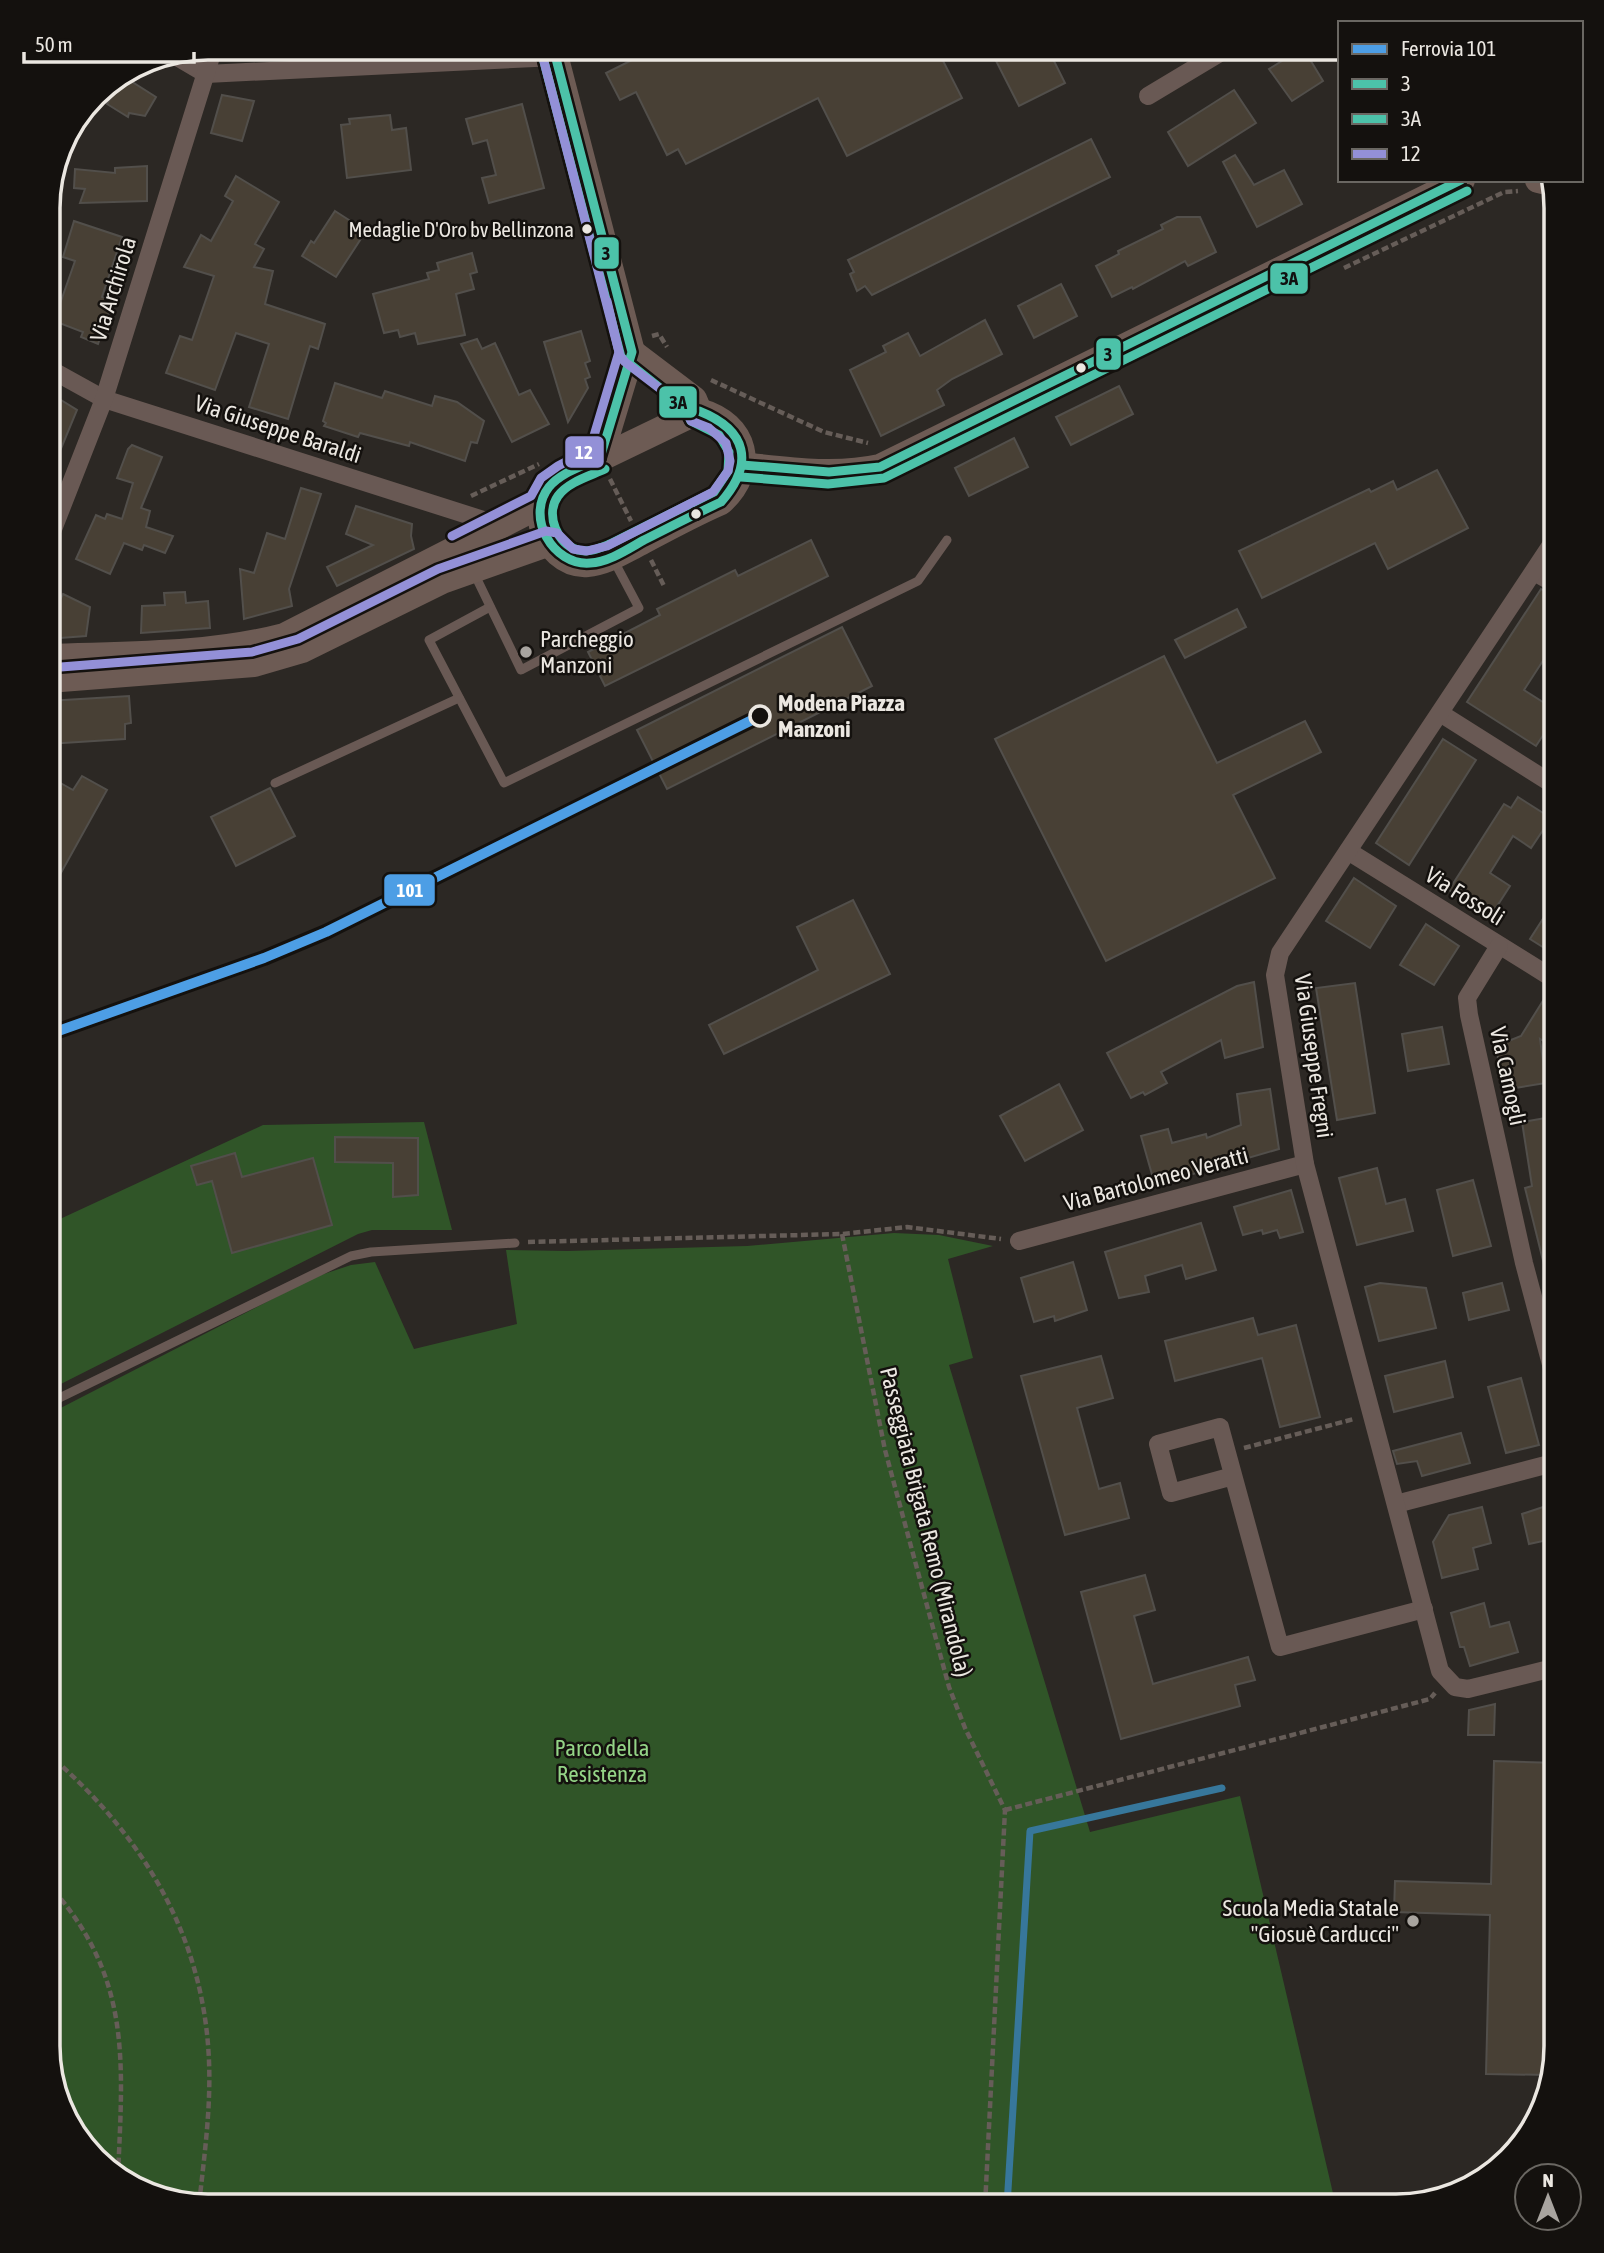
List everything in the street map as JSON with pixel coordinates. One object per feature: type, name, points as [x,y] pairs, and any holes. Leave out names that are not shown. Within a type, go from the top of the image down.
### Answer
[{"type":"main road","points":[[564,60],[632,352],[600,458]]},
{"type":"main road","points":[[742,465],[826,472],[858,472],[880,467],[1458,182]]},
{"type":"main road","points":[[632,352],[694,399],[699,411]]},
{"type":"main road","points":[[699,411],[713,415],[732,429],[742,450],[742,465],[739,481],[721,502],[612,557],[588,564],[568,561],[550,544],[541,525],[541,505],[548,488],[564,476],[699,411]]},
{"type":"main road","points":[[60,657],[200,651],[247,645],[284,636],[541,505]]},
{"type":"main road","points":[[60,679],[254,664],[302,650],[442,581],[550,544]]},
{"type":"street","name":"Via Archirola","points":[[60,511],[104,399],[210,60]]},
{"type":"street","points":[[185,61],[206,74],[423,60]]},
{"type":"street","points":[[1148,96],[1207,60]]},
{"type":"street","name":"Via Giuseppe Baraldi","points":[[60,375],[104,399],[499,525]]},
{"type":"street","name":"Via Giuseppe Fregni","points":[[1446,1680],[1440,1671],[1305,1164],[1275,975],[1280,953],[1544,556]]},
{"type":"street","points":[[1534,572],[1544,578]]},
{"type":"street","points":[[1440,713],[1544,779]]},
{"type":"street","name":"Via Fossoli","points":[[1348,851],[1544,973]]},
{"type":"street","name":"Via Camogli","points":[[1499,946],[1467,998],[1469,1016],[1524,1263],[1544,1338]]},
{"type":"street","name":"Via Bartolomeo Veratti","points":[[1019,1241],[1305,1164]]},
{"type":"street","points":[[1233,1476],[1171,1493],[1158,1444],[1220,1427],[1280,1647],[1424,1609]]},
{"type":"street","points":[[1396,1504],[1544,1465]]},
{"type":"street","points":[[1446,1680],[1455,1687],[1468,1689],[1544,1670]]},
{"type":"lane","points":[[490,607],[429,640],[504,783],[918,581],[947,540]]},
{"type":"lane","points":[[473,572],[521,670],[639,608],[612,557]]},
{"type":"lane","points":[[275,783],[460,698]]},
{"type":"lane","points":[[60,1398],[351,1256],[371,1252],[515,1242]]},
{"type":"path","points":[[447,508],[546,461]]},
{"type":"path","points":[[515,1242],[842,1234],[908,1227],[1019,1241]]},
{"type":"path","name":"Passeggiata Brigata Remo (Mirandola)","points":[[842,1234],[881,1430],[949,1687],[965,1728],[1005,1810]]},
{"type":"path","points":[[1227,1452],[1372,1414]]},
{"type":"path","points":[[986,2194],[1005,1810],[1430,1699],[1446,1680]]},
{"type":"path","points":[[60,1766],[106,1811],[133,1846],[172,1906],[189,1949],[201,1996],[209,2061],[208,2120],[200,2193]]},
{"type":"path","points":[[60,1898],[91,1943],[114,2004],[122,2069],[118,2163]]},
{"type":"green space","points":[[424,1122],[452,1230],[372,1230],[358,1234],[60,1384],[60,1219],[263,1125]]},
{"type":"green space","name":"Parco della Resistenza","points":[[894,1233],[939,1235],[993,1246],[948,1259],[973,1358],[949,1365],[1090,1832],[1240,1796],[1333,2194],[198,2193],[160,2186],[125,2168],[103,2150],[79,2119],[65,2083],[60,2045],[60,1408],[315,1277],[351,1265],[375,1262],[414,1349],[517,1324],[506,1250],[747,1246]]},
{"type":"building","points":[[632,60],[943,60],[962,98],[847,156],[818,98],[686,164],[678,149],[667,155],[636,92],[620,100],[606,73]]},
{"type":"building","points":[[996,60],[1054,60],[1065,83],[1019,106]]},
{"type":"building","points":[[1284,60],[1310,60],[1323,81],[1292,101],[1269,69]]},
{"type":"building","points":[[131,81],[156,97],[145,116],[129,113],[128,117],[107,104],[112,94]]},
{"type":"building","points":[[1234,90],[1256,123],[1188,166],[1168,132]]},
{"type":"building","points":[[222,95],[254,101],[242,141],[211,133]]},
{"type":"building","points":[[522,104],[544,188],[489,203],[482,178],[496,175],[487,140],[473,144],[466,119]]},
{"type":"building","points":[[390,115],[392,130],[406,128],[411,170],[347,178],[341,125],[350,124],[349,119]]},
{"type":"building","points":[[1091,139],[1110,177],[872,295],[865,286],[857,291],[850,274],[854,272],[848,260]]},
{"type":"building","points":[[1235,155],[1254,185],[1284,170],[1302,204],[1257,227],[1223,162]]},
{"type":"building","points":[[147,166],[147,201],[80,203],[85,189],[74,188],[75,169],[115,173],[115,168]]},
{"type":"building","points":[[236,176],[279,202],[255,244],[264,249],[254,267],[273,271],[265,304],[325,324],[318,349],[310,346],[288,419],[249,407],[269,344],[236,333],[215,390],[166,373],[180,336],[192,340],[214,276],[184,267],[201,235],[211,241],[233,201],[225,196]]},
{"type":"building","points":[[335,211],[366,231],[336,277],[302,256]]},
{"type":"building","points":[[1177,217],[1200,217],[1216,252],[1188,266],[1185,261],[1133,289],[1132,287],[1112,297],[1096,266],[1119,254],[1118,251],[1163,229],[1161,225]]},
{"type":"building","points":[[74,221],[122,237],[102,297],[113,301],[98,344],[81,337],[83,332],[60,323],[60,304],[75,261],[63,257]]},
{"type":"building","points":[[472,253],[477,272],[470,274],[474,289],[456,294],[465,335],[418,344],[415,333],[400,337],[398,330],[384,333],[373,294],[429,279],[427,273],[439,270],[437,263]]},
{"type":"building","points":[[1061,284],[1077,316],[1034,338],[1018,306]]},
{"type":"building","points":[[985,320],[1002,354],[952,379],[937,390],[944,405],[881,436],[850,370],[886,352],[883,346],[908,333],[920,356]]},
{"type":"building","points":[[581,331],[590,361],[585,363],[590,377],[585,379],[588,388],[568,422],[544,342]]},
{"type":"building","points":[[477,339],[482,349],[495,343],[519,395],[530,390],[549,424],[512,442],[461,344]]},
{"type":"building","points":[[335,383],[382,398],[385,391],[432,406],[435,396],[457,402],[484,421],[477,443],[471,442],[465,461],[410,442],[409,446],[360,433],[358,437],[324,426],[326,423],[323,421]]},
{"type":"building","points":[[1119,386],[1133,414],[1071,445],[1056,417]]},
{"type":"building","points":[[60,399],[77,410],[60,451]]},
{"type":"building","points":[[1014,438],[1028,467],[969,496],[955,468]]},
{"type":"building","points":[[132,445],[162,457],[141,508],[150,511],[146,527],[173,536],[165,553],[144,545],[142,550],[124,543],[110,574],[76,559],[96,515],[105,519],[107,514],[122,519],[133,483],[117,478]]},
{"type":"building","points":[[1437,470],[1468,528],[1388,569],[1375,543],[1262,598],[1239,551],[1369,489],[1371,492],[1393,481],[1397,490]]},
{"type":"building","points":[[301,488],[321,494],[289,589],[292,606],[244,619],[240,569],[254,573],[267,533],[285,539]]},
{"type":"building","points":[[356,506],[412,524],[414,549],[337,586],[327,567],[373,545],[346,534]]},
{"type":"building","points":[[811,540],[828,576],[605,686],[588,652],[660,615],[657,609],[735,570],[738,576]]},
{"type":"building","points":[[1541,589],[1544,591],[1544,659],[1524,690],[1544,703],[1544,734],[1536,746],[1467,702]]},
{"type":"building","points":[[185,592],[186,603],[208,601],[210,628],[141,633],[142,606],[165,605],[164,593]]},
{"type":"building","points":[[63,594],[90,607],[86,636],[60,638],[60,600]]},
{"type":"building","points":[[1237,609],[1246,627],[1185,658],[1175,640]]},
{"type":"building","points":[[842,627],[872,686],[667,789],[637,730]]},
{"type":"building","points":[[1164,656],[1217,763],[1305,721],[1321,752],[1233,795],[1275,878],[1106,961],[995,739]]},
{"type":"building","points":[[129,696],[131,723],[125,724],[125,739],[60,743],[60,700]]},
{"type":"building","points":[[1443,739],[1476,760],[1409,865],[1376,843]]},
{"type":"building","points":[[82,776],[107,790],[60,875],[60,783],[73,790]]},
{"type":"building","points":[[270,788],[295,836],[236,866],[211,817]]},
{"type":"building","points":[[1518,797],[1544,814],[1544,828],[1531,848],[1513,836],[1490,873],[1510,886],[1490,917],[1449,890],[1504,804],[1511,808]]},
{"type":"building","points":[[1354,878],[1396,906],[1370,948],[1326,921]]},
{"type":"building","points":[[853,900],[890,974],[724,1054],[709,1025],[818,970],[797,927]]},
{"type":"building","points":[[1544,917],[1544,948],[1530,939]]},
{"type":"building","points":[[1426,924],[1459,946],[1434,985],[1400,965]]},
{"type":"building","points":[[1254,982],[1263,1047],[1225,1058],[1221,1040],[1161,1072],[1167,1083],[1145,1095],[1143,1092],[1131,1098],[1107,1053],[1237,986]]},
{"type":"building","points":[[1355,983],[1375,1113],[1337,1120],[1316,988]]},
{"type":"building","points":[[1544,999],[1544,1041],[1540,1039],[1544,1083],[1503,1090],[1496,1046],[1521,1036]]},
{"type":"building","points":[[1442,1027],[1449,1064],[1408,1071],[1402,1034]]},
{"type":"building","points":[[1059,1084],[1083,1130],[1025,1161],[1000,1116]]},
{"type":"building","points":[[1270,1089],[1279,1149],[1155,1185],[1141,1136],[1168,1129],[1172,1143],[1206,1134],[1207,1138],[1241,1125],[1237,1094]]},
{"type":"building","points":[[1544,1118],[1544,1265],[1525,1188],[1532,1186],[1522,1122]]},
{"type":"building","points":[[335,1137],[418,1138],[418,1195],[393,1197],[393,1163],[335,1162]]},
{"type":"building","points":[[235,1153],[242,1177],[313,1158],[332,1225],[232,1253],[212,1181],[197,1185],[191,1166]]},
{"type":"building","points":[[1377,1168],[1386,1204],[1405,1199],[1413,1231],[1357,1245],[1339,1178]]},
{"type":"building","points":[[1473,1180],[1491,1246],[1453,1256],[1437,1190]]},
{"type":"building","points":[[1291,1190],[1303,1232],[1280,1238],[1277,1230],[1263,1234],[1262,1230],[1243,1235],[1234,1207]]},
{"type":"building","points":[[1201,1223],[1216,1270],[1186,1279],[1182,1265],[1145,1276],[1149,1292],[1119,1298],[1105,1252]]},
{"type":"building","points":[[1073,1262],[1087,1310],[1055,1321],[1054,1316],[1034,1322],[1021,1278]]},
{"type":"building","points":[[1380,1283],[1426,1288],[1436,1328],[1379,1341],[1365,1287]]},
{"type":"building","points":[[1502,1283],[1509,1310],[1469,1320],[1463,1293]]},
{"type":"building","points":[[1253,1318],[1258,1335],[1296,1325],[1320,1417],[1280,1427],[1262,1358],[1175,1381],[1165,1341]]},
{"type":"building","points":[[1101,1356],[1113,1398],[1077,1408],[1099,1489],[1120,1483],[1129,1518],[1065,1535],[1021,1376]]},
{"type":"building","points":[[1445,1361],[1453,1397],[1394,1412],[1385,1376]]},
{"type":"building","points":[[1521,1378],[1539,1445],[1506,1453],[1488,1387]]},
{"type":"building","points":[[1461,1433],[1470,1463],[1422,1476],[1417,1461],[1397,1464],[1393,1451]]},
{"type":"building","points":[[1482,1507],[1491,1543],[1473,1548],[1478,1569],[1442,1578],[1433,1542],[1449,1515]]},
{"type":"building","points":[[1544,1507],[1544,1541],[1529,1544],[1522,1514]]},
{"type":"building","points":[[1145,1575],[1155,1610],[1134,1616],[1153,1684],[1248,1657],[1255,1680],[1235,1685],[1240,1706],[1121,1739],[1081,1592]]},
{"type":"building","points":[[1484,1603],[1490,1627],[1509,1622],[1518,1652],[1470,1666],[1464,1647],[1460,1647],[1451,1613]]},
{"type":"building","points":[[1495,1704],[1494,1735],[1468,1735],[1469,1710]]},
{"type":"building","points":[[1494,1761],[1544,1763],[1544,2045],[1541,2075],[1486,2074],[1490,1915],[1394,1912],[1395,1881],[1491,1884]]},
{"type":"waterway","points":[[1008,2194],[1030,1831],[1222,1788]]},
{"type":"rail line","name":"101","points":[[60,1030],[264,958],[326,932],[760,716]]},
{"type":"transit line","name":"3A","points":[[544,60],[621,357],[684,407],[691,421],[719,435],[729,452],[728,471],[714,492],[610,544],[590,550],[578,550],[564,542],[555,528],[554,503],[567,487],[605,469]]},
{"type":"transit line","name":"12","points":[[60,667],[252,652],[298,639],[438,569],[546,531],[557,533],[573,549],[587,551],[607,546],[713,492],[728,471],[730,461],[726,443],[709,428],[691,421],[684,407],[620,356],[544,60]]},
{"type":"transit line","name":"3","points":[[556,60],[632,352],[600,458]]},
{"type":"transit line","name":"3","points":[[742,465],[829,472],[880,467],[1457,182]]},
{"type":"transit line","name":"3A","points":[[741,477],[828,484],[884,478],[1467,191]]},
{"type":"transit line","name":"12","points":[[452,536],[531,496],[541,478],[590,449],[619,352],[607,301]]},
{"type":"transit line","name":"3","points":[[600,458],[560,477],[549,487],[542,499],[540,512],[547,537],[554,548],[577,562],[590,563],[611,558],[721,502],[739,474],[741,449],[727,428],[699,411]]},
{"type":"place","name":"Medaglie D'Oro bv Bellinzona","points":[[587,229]]},
{"type":"place","name":"Parcheggio Manzoni","points":[[526,652]]},
{"type":"place","name":"Modena Piazza Manzoni","points":[[760,716]]},
{"type":"place","name":"Scuola Media Statale \"Giosuè Carducci\"","points":[[1413,1921]]}]
